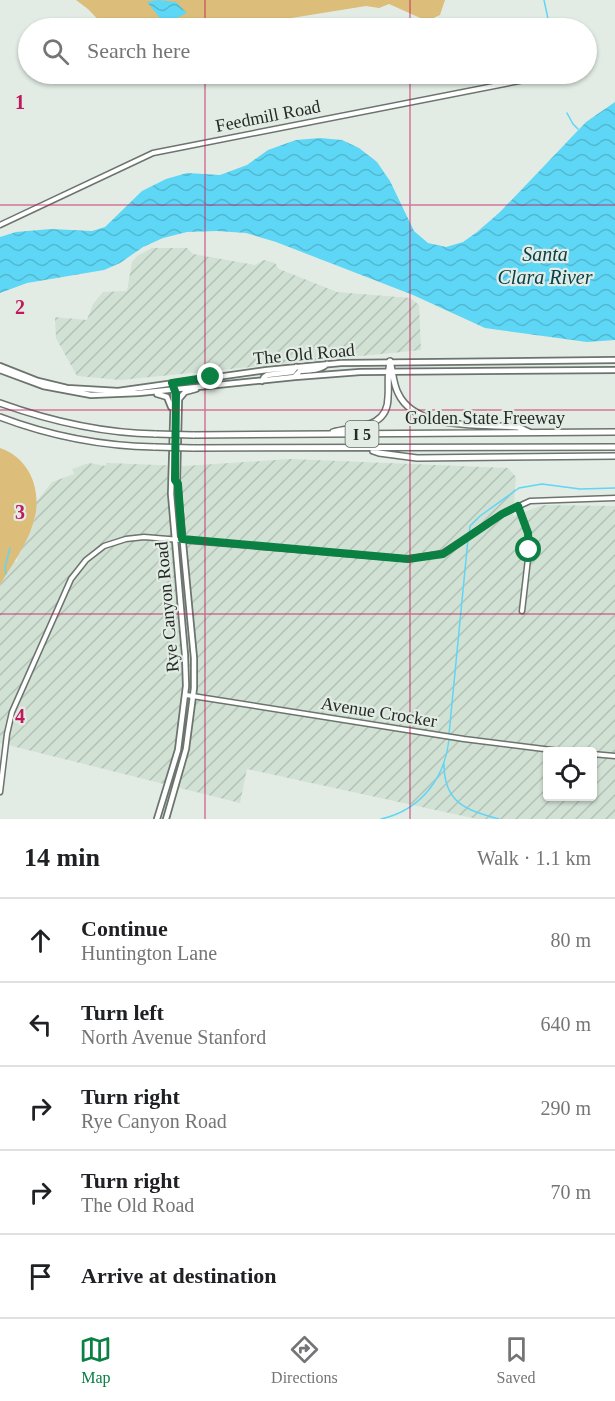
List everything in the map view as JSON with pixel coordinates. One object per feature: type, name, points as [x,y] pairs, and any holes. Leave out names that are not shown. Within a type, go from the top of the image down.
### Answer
[{"type":"highway","points":[[326,434],[366,426],[382,417],[388,402],[390,361]]},
{"type":"highway","points":[[390,371],[402,400],[411,410],[424,417],[447,422],[518,427],[530,433]]},
{"type":"highway","name":"Golden State Freeway","points":[[2,403],[33,414],[77,425],[156,434],[615,432]]},
{"type":"highway","name":"Golden State Freeway","points":[[0,417],[45,432],[126,446],[368,449],[615,447]]},
{"type":"highway","points":[[368,449],[417,458],[615,456]]},
{"type":"main road","name":"The Old Road","points":[[22,377],[67,388],[118,391],[327,364],[390,361],[615,360]]},
{"type":"main road","points":[[295,377],[300,371],[324,368],[327,364]]},
{"type":"main road","points":[[262,381],[267,375],[292,372],[296,367]]},
{"type":"main road","name":"The Old Road","points":[[0,368],[63,391],[91,395],[390,371],[615,370]]},
{"type":"main road","name":"Rye Canyon Road","points":[[172,383],[175,480],[178,484]]},
{"type":"main road","name":"Rye Canyon Road","points":[[166,819],[186,749],[194,696],[193,650],[178,484],[180,396],[201,387]]},
{"type":"main road","name":"Rye Canyon Road","points":[[158,819],[178,750],[186,695],[186,655],[171,488],[174,390]]},
{"type":"main road","points":[[91,395],[157,394],[167,397],[171,404],[172,462]]},
{"type":"street","name":"Feedmill Road","points":[[0,225],[153,153],[504,84]]},
{"type":"street","points":[[0,792],[12,712],[64,593],[77,570],[96,552],[112,543],[138,537],[182,539],[408,559],[443,554],[502,514],[518,506],[544,499],[615,498]]},
{"type":"street","points":[[518,506],[528,533],[529,550],[522,611]]},
{"type":"street","name":"Avenue Crocker","points":[[186,695],[464,739],[543,749]]},
{"type":"street","points":[[597,754],[615,756]]},
{"type":"shaded area","points":[[76,0],[445,0],[440,15],[434,18],[420,18],[389,4],[379,8],[366,6],[291,18],[97,18]]},
{"type":"shaded area","points":[[152,248],[187,248],[193,254],[255,265],[264,260],[275,263],[279,269],[337,292],[410,298],[419,305],[421,350],[121,380],[77,376],[56,338],[55,317],[87,320],[93,304],[103,292],[127,291],[132,262],[137,256]]},
{"type":"shaded area","points":[[0,448],[20,460],[27,469],[37,501],[30,532],[0,585]]},
{"type":"shaded area","points":[[290,459],[508,468],[516,477],[513,516],[544,505],[615,506],[615,819],[477,819],[247,769],[240,803],[0,743],[0,585],[14,561],[17,562],[18,553],[31,530],[35,518],[36,502],[52,482],[74,474],[72,469],[89,463],[106,466],[107,463],[184,466]]},
{"type":"water","points":[[158,0],[176,2],[187,13],[177,18],[159,18],[147,2]]},
{"type":"water","name":"Santa Clara River","points":[[615,102],[615,340],[587,342],[485,328],[413,295],[276,242],[246,233],[187,232],[163,238],[143,247],[120,263],[104,270],[27,283],[0,293],[0,237],[16,232],[51,229],[92,231],[105,227],[142,191],[166,179],[187,173],[220,175],[247,165],[268,150],[296,140],[320,138],[342,140],[359,148],[377,162],[390,181],[414,231],[428,243],[446,247],[463,242],[500,212],[586,122]]},
{"type":"waterway","points":[[544,0],[548,18]]},
{"type":"waterway","points":[[567,113],[578,129]]},
{"type":"waterway","points":[[469,534],[470,526],[480,516],[519,488],[542,484],[580,489],[615,488]]},
{"type":"waterway","points":[[449,734],[468,539]]},
{"type":"waterway","points":[[6,574],[5,567],[10,548]]},
{"type":"waterway","points":[[381,819],[408,808],[428,790],[442,767],[449,739]]},
{"type":"waterway","points":[[444,764],[445,777],[453,797],[468,808],[499,819]]},
{"type":"route","points":[[211,377],[172,383],[176,394],[175,480],[178,484],[182,539],[408,559],[443,554],[502,514],[518,506],[528,533],[529,550]]}]
